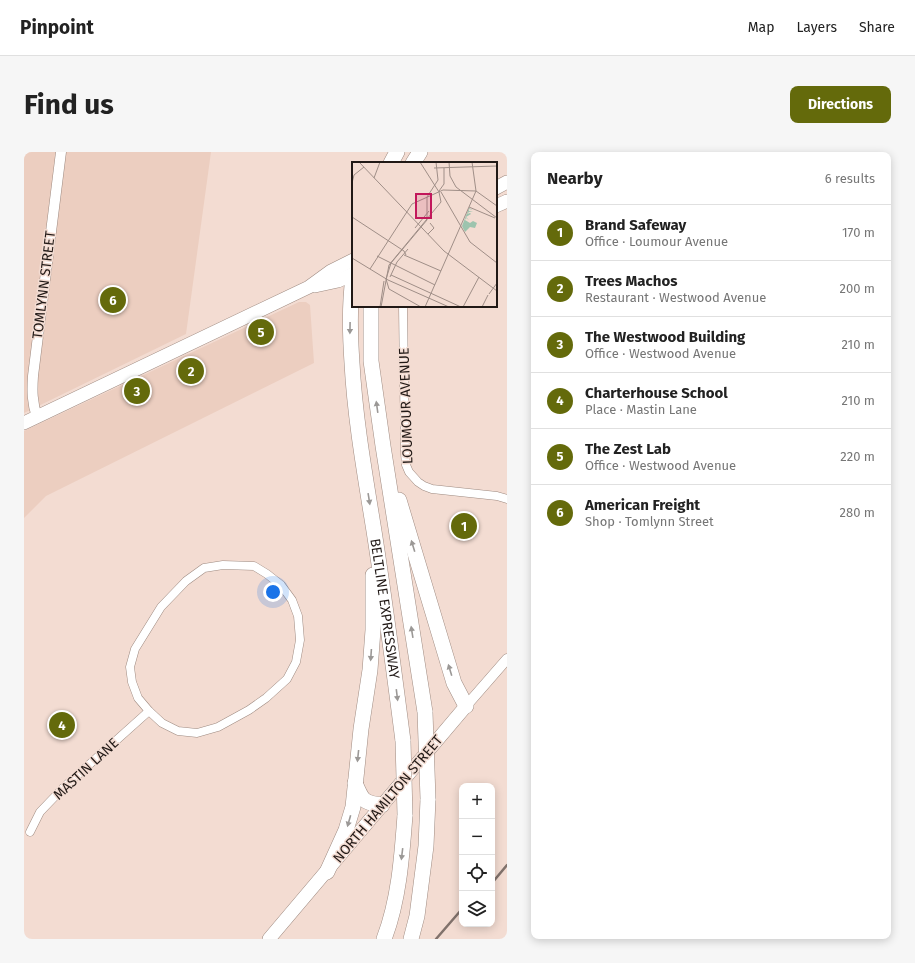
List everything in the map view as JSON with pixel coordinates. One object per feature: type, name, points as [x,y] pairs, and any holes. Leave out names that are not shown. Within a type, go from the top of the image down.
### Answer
[{"type":"highway","points":[[392,162],[397,152]]},
{"type":"highway","points":[[414,162],[420,152]]},
{"type":"highway","name":"BELTLINE EXPRESSWAY","points":[[352,297],[350,330],[354,389],[363,466],[392,649],[403,741],[405,815],[403,851],[393,908],[384,939]]},
{"type":"highway","name":"BELTLINE EXPRESSWAY","points":[[372,307],[371,362],[425,712],[428,799],[426,846],[417,916],[411,939]]},
{"type":"highway","points":[[383,446],[454,683],[466,706]]},
{"type":"highway","points":[[327,872],[346,830],[353,807],[361,729],[370,670],[373,630],[374,532]]},
{"type":"highway","points":[[355,782],[361,797],[365,801],[371,804],[382,805]]},
{"type":"main road","points":[[497,187],[507,182]]},
{"type":"main road","points":[[497,206],[507,201]]},
{"type":"main road","points":[[24,423],[309,287],[331,272],[352,261]]},
{"type":"main road","points":[[309,287],[338,281],[352,280]]},
{"type":"main road","name":"NORTH HAMILTON STREET","points":[[269,939],[466,706]]},
{"type":"street","name":"TOMLYNN STREET","points":[[36,417],[32,395],[33,376],[61,152]]},
{"type":"street","name":"LOUMOUR AVENUE","points":[[403,307],[405,453],[406,464],[409,472],[418,482],[432,489],[497,496],[507,499]]},
{"type":"street","points":[[223,565],[240,565],[254,566],[281,585],[292,600],[298,616],[300,640],[296,662],[287,679],[266,698],[249,710],[218,727],[197,733],[178,731],[162,723],[149,711],[138,698],[132,682],[130,667],[135,649],[161,607],[186,581],[204,568],[223,565]]},
{"type":"street","name":"NORTH HAMILTON STREET","points":[[466,706],[507,659]]},
{"type":"street","name":"MASTIN LANE","points":[[30,832],[40,812],[63,788],[149,711]]},
{"type":"shaded area","points":[[24,152],[211,152],[186,334],[24,413]]},
{"type":"shaded area","points":[[299,302],[306,302],[310,305],[314,363],[46,496],[24,518],[24,431]]},
{"type":"railway","points":[[495,879],[507,865]]},
{"type":"railway","points":[[436,939],[459,912]]},
{"type":"place","name":"American Freight","points":[[113,300]]},
{"type":"place","name":"The Zest Lab","points":[[261,332]]},
{"type":"place","name":"Trees Machos","points":[[191,371]]},
{"type":"place","name":"The Westwood Building","points":[[137,391]]},
{"type":"place","name":"Brand Safeway","points":[[464,526]]},
{"type":"place","name":"Charterhouse School","points":[[62,725]]}]
